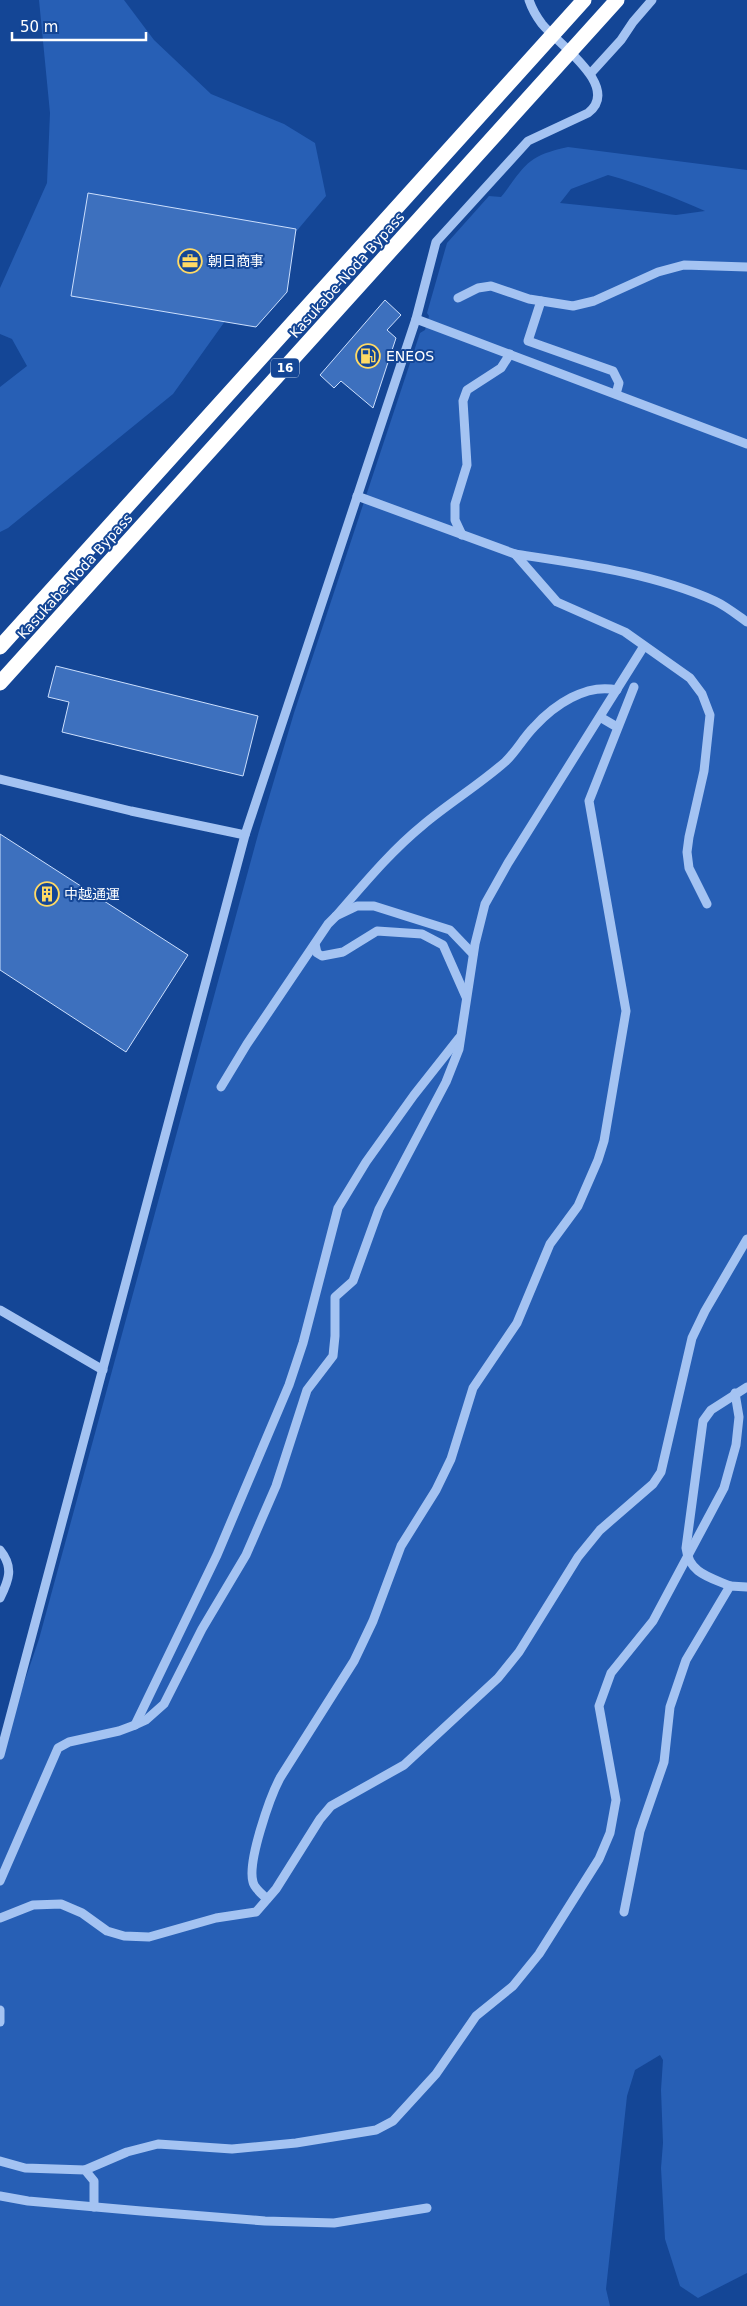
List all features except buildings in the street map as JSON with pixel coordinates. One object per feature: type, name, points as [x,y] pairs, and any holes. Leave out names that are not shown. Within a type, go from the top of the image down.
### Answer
[{"type":"highway","name":"Kasukabe-Noda Bypass","points":[[0,647],[584,0]]},
{"type":"highway","name":"Kasukabe-Noda Bypass","points":[[0,683],[617,0]]},
{"type":"street","points":[[0,1756],[245,835],[416,319],[436,242],[528,141],[588,113],[596,107],[599,98],[591,73],[553,36],[533,11],[529,0]]},
{"type":"street","points":[[591,73],[621,40],[633,22],[652,0]]},
{"type":"street","points":[[458,298],[478,288],[491,286],[529,300],[574,306],[594,301],[658,272],[684,265],[747,268]]},
{"type":"street","points":[[541,301],[528,341],[613,371],[619,383],[616,394]]},
{"type":"street","points":[[416,319],[747,444]]},
{"type":"street","points":[[462,535],[455,520],[455,504],[467,465],[463,400],[467,390],[501,368],[510,354]]},
{"type":"street","points":[[357,496],[515,554],[599,567],[675,587],[716,602],[747,622]]},
{"type":"street","points":[[515,554],[557,602],[625,632],[690,678],[702,694],[710,715],[704,770],[688,837],[687,852],[690,868],[707,904]]},
{"type":"street","points":[[0,1881],[45,1773],[58,1748],[69,1742],[119,1731],[135,1725],[146,1720],[164,1704],[202,1629],[246,1555],[276,1486],[307,1390],[333,1356],[335,1297],[353,1281],[379,1209],[446,1082],[459,1049],[473,954],[485,904],[508,863],[644,646]]},
{"type":"street","points":[[220,1087],[314,944],[388,856],[423,825],[504,762],[522,744],[532,728],[550,712],[578,694],[596,687],[616,690]]},
{"type":"street","points":[[267,1899],[253,1884],[251,1871],[270,1798],[280,1778],[354,1661],[373,1621],[401,1546],[436,1490],[451,1459],[474,1388],[517,1323],[550,1244],[578,1206],[604,1141],[626,1011],[589,801],[634,687]]},
{"type":"street","points":[[600,717],[617,727]]},
{"type":"street","points":[[0,779],[131,811],[245,835]]},
{"type":"street","points":[[336,916],[357,906],[374,906],[450,930],[473,954]]},
{"type":"street","points":[[314,944],[317,954],[322,956],[343,952],[377,931],[422,934],[443,945],[467,998]]},
{"type":"street","points":[[135,1725],[217,1555],[289,1385],[303,1343],[338,1208],[366,1162],[403,1110],[461,1036]]},
{"type":"street","points":[[0,1918],[33,1906],[61,1904],[82,1913],[107,1931],[124,1936],[149,1937],[216,1918],[256,1912],[276,1889],[320,1819],[331,1806],[404,1765],[498,1678],[519,1652],[578,1557],[600,1530],[653,1484],[661,1472],[692,1338],[705,1311],[747,1239]]},
{"type":"street","points":[[0,1310],[103,1370]]},
{"type":"street","points":[[747,1387],[711,1410],[703,1421],[686,1548],[687,1560],[698,1572],[730,1586],[747,1587]]},
{"type":"street","points":[[0,2161],[25,2168],[85,2170],[127,2152],[158,2144],[232,2150],[296,2143],[376,2130],[393,2121],[436,2074],[476,2016],[514,1986],[540,1954],[599,1858],[610,1833],[616,1800],[600,1706],[611,1673],[652,1621],[687,1560],[724,1488],[736,1444],[739,1417],[735,1394]]},
{"type":"street","points":[[0,1550],[6,1558],[10,1572],[8,1583],[0,1598]]},
{"type":"street","points":[[624,1912],[640,1831],[664,1762],[670,1707],[686,1660],[730,1586]]},
{"type":"street","points":[[0,2010],[0,2022]]},
{"type":"street","points":[[85,2170],[94,2181],[94,2207]]},
{"type":"street","points":[[0,2196],[94,2207],[265,2221],[334,2224],[427,2208]]},
{"type":"shaded area","points":[[39,0],[124,0],[154,40],[211,94],[284,124],[315,143],[326,196],[248,289],[173,394],[8,528],[0,532],[0,387],[27,366],[12,339],[0,334],[0,288],[47,183],[50,113]]},
{"type":"shaded area","points":[[568,147],[747,170],[747,2273],[698,2298],[680,2286],[665,2239],[661,2168],[663,2143],[661,2090],[663,2060],[660,2055],[635,2070],[627,2096],[606,2289],[610,2306],[0,2306],[0,1753],[39,1639],[259,831],[294,713],[420,333],[425,330],[429,316],[427,313],[447,243],[489,196],[501,197],[528,163],[554,150]],"holes":[[[608,175],[657,191],[705,211],[676,215],[560,203],[571,189]]]},
{"type":"place","name":"朝日商事","points":[[190,261]]},
{"type":"place","name":"ENEOS","points":[[368,356]]},
{"type":"place","name":"中越通運","points":[[47,894]]}]
